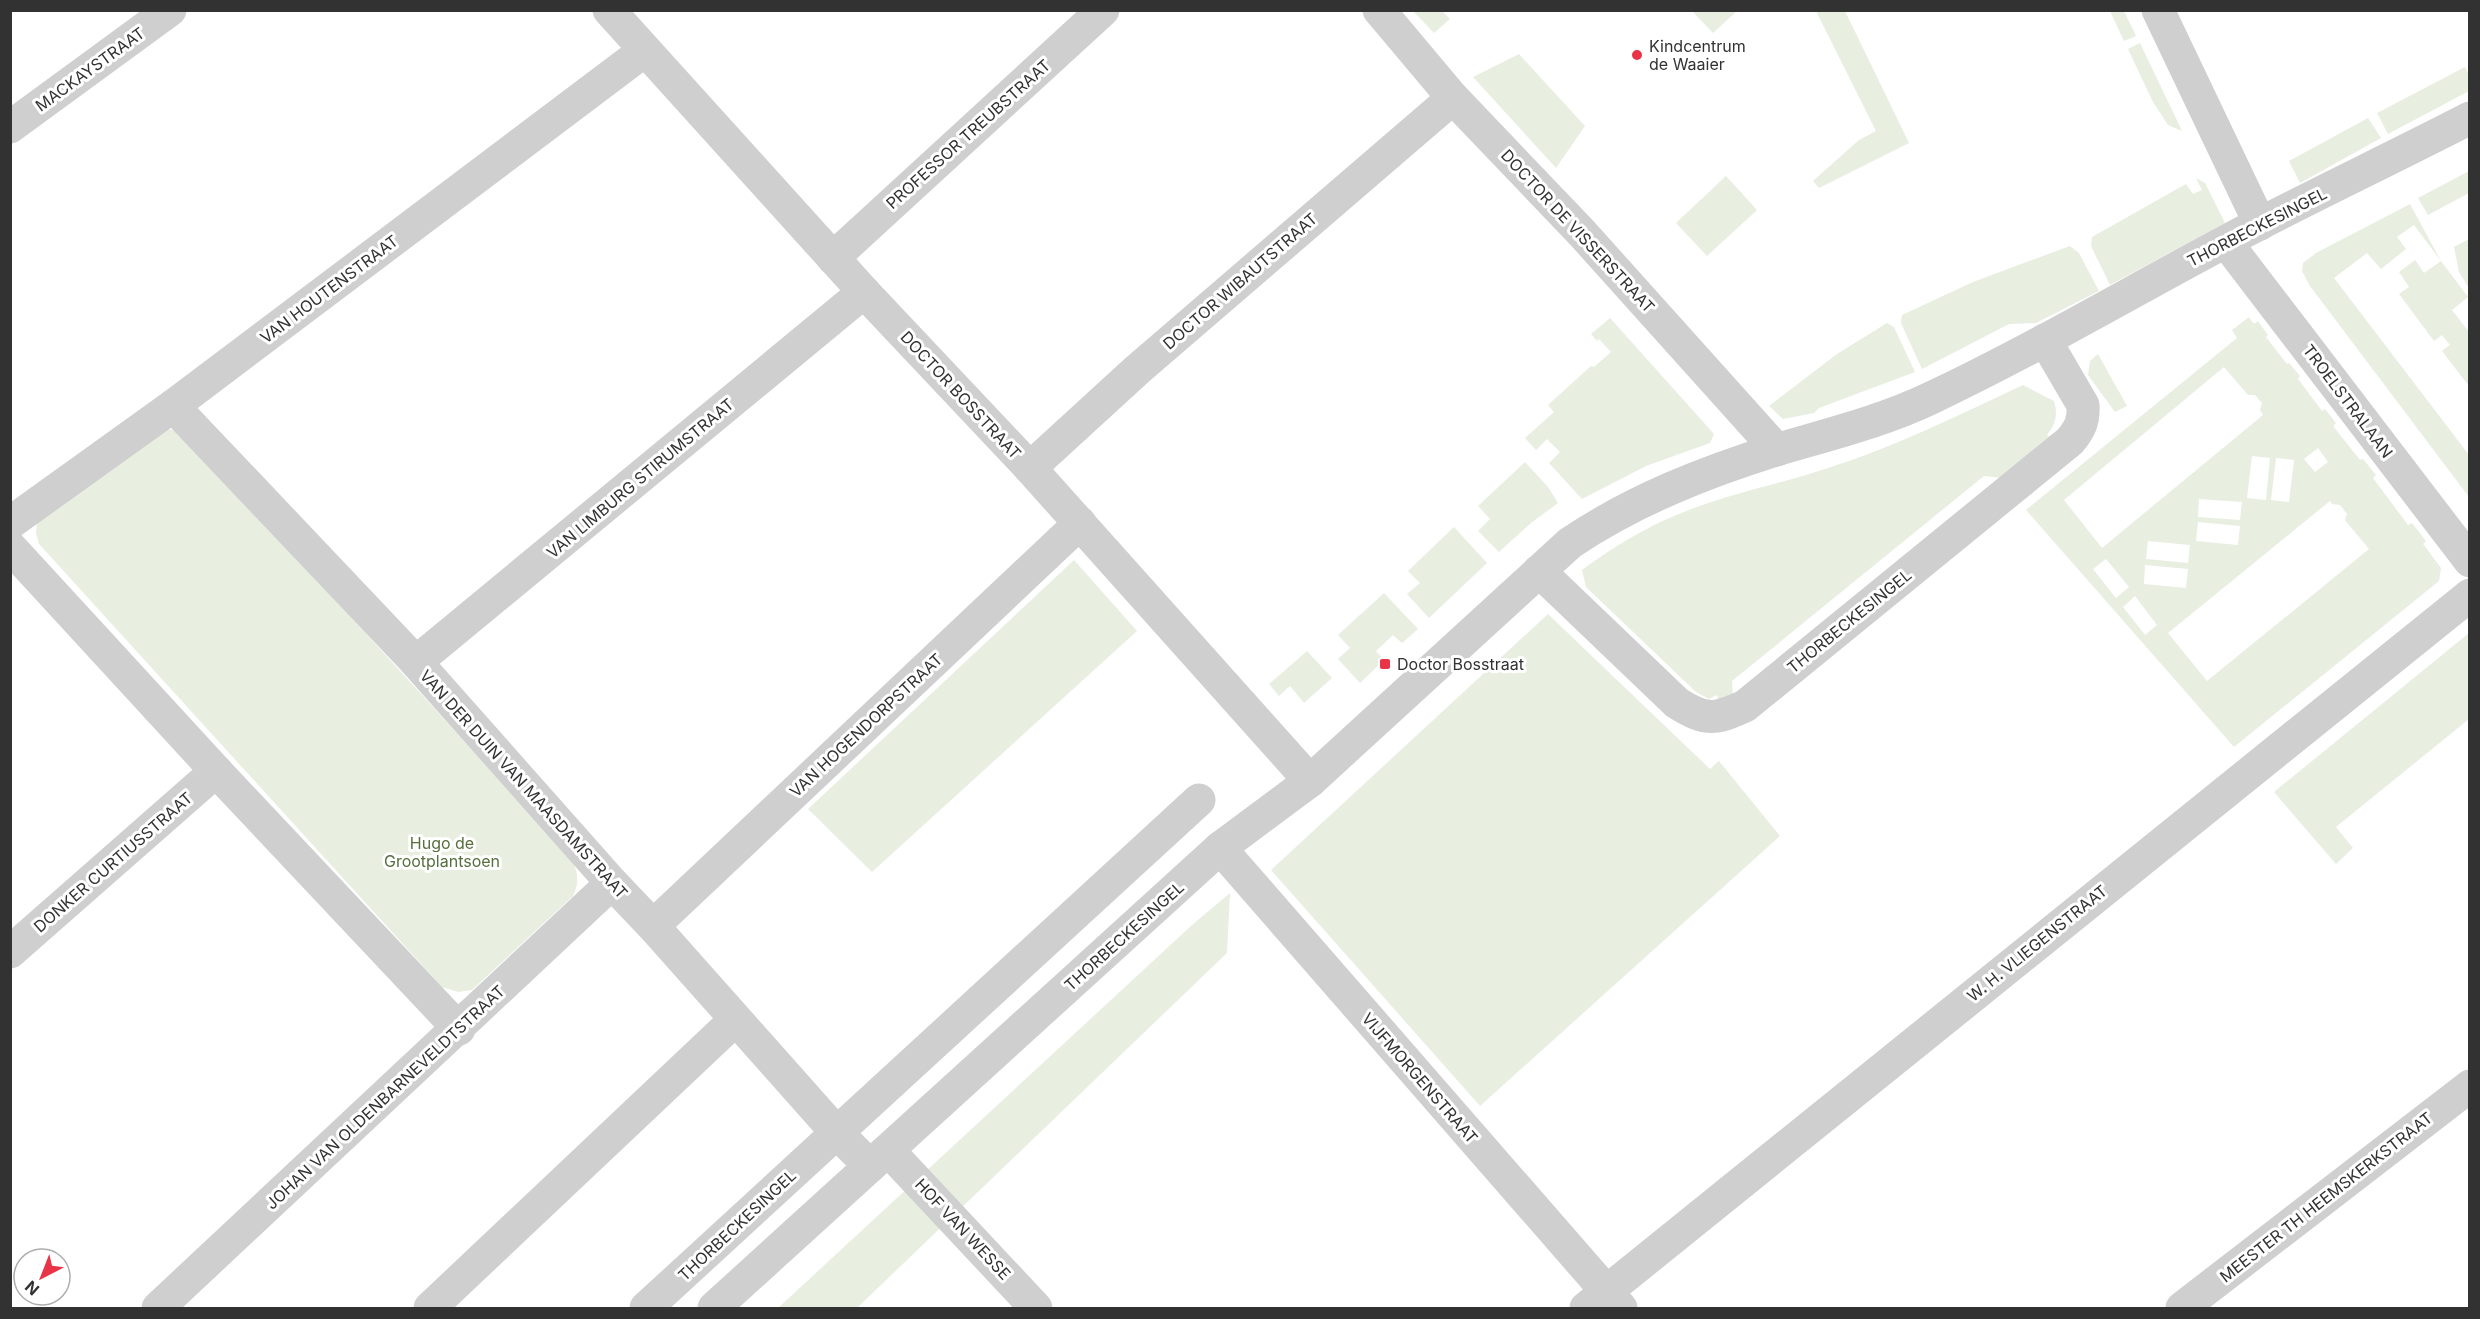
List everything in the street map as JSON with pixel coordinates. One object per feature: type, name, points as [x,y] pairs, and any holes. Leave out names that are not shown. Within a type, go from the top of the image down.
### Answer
[{"type":"street","name":"MACKAYSTRAAT","points":[[10,127],[170,10]]},
{"type":"street","name":"DOCTOR BOSSTRAAT","points":[[609,10],[864,292],[1030,468],[1310,781]]},
{"type":"street","name":"PROFESSOR TREUBSTRAAT","points":[[833,258],[1103,10]]},
{"type":"street","name":"DOCTOR DE VISSERSTRAAT","points":[[1379,10],[1453,98],[1582,233],[1777,450]]},
{"type":"street","points":[[2158,10],[2260,224]]},
{"type":"street","name":"VAN HOUTENSTRAAT","points":[[10,523],[173,406],[644,51]]},
{"type":"street","name":"DOCTOR WIBAUTSTRAAT","points":[[1030,468],[1137,370],[1453,98]]},
{"type":"street","name":"THORBECKESINGEL","points":[[714,1308],[1220,848],[1310,781],[1570,543],[1604,520],[1696,477],[1866,424],[1929,399],[2045,340],[2260,224],[2469,118]]},
{"type":"street","name":"TROELSTRALAAN","points":[[2226,242],[2469,561]]},
{"type":"street","name":"VAN LIMBURG STIRUMSTRAAT","points":[[416,662],[864,292]]},
{"type":"street","name":"THORBECKESINGEL","points":[[1539,571],[1677,703],[1701,717],[1728,714],[1745,706],[2070,441],[2080,429],[2083,405],[2045,340]]},
{"type":"street","name":"VAN DER DUIN VAN MAASDAMSTRAAT","points":[[173,406],[416,662],[612,884],[653,926],[837,1133],[879,1158]]},
{"type":"street","name":"VAN HOGENDORPSTRAAT","points":[[653,926],[1080,523]]},
{"type":"street","points":[[10,547],[216,771],[459,1029]]},
{"type":"street","name":"W. H. VLIEGENSTRAAT","points":[[1604,1303],[2469,595]]},
{"type":"street","name":"DONKER CURTIUSSTRAAT","points":[[10,952],[216,771]]},
{"type":"street","name":"THORBECKESINGEL","points":[[646,1308],[1199,800]]},
{"type":"street","name":"VIJFMORGENSTRAAT","points":[[1220,848],[1604,1303]]},
{"type":"street","name":"JOHAN VAN OLDENBARNEVELDTSTRAAT","points":[[158,1308],[612,884]]},
{"type":"street","points":[[430,1308],[735,1020]]},
{"type":"street","name":"MEESTER TH HEEMSKERKSTRAAT","points":[[2182,1308],[2469,1086]]},
{"type":"street","name":"HOF VAN WESSE","points":[[879,1158],[1036,1308]]},
{"type":"green space","points":[[1413,11],[1442,11],[1450,19],[1434,33]]},
{"type":"green space","points":[[1692,11],[1737,11],[1713,33]]},
{"type":"green space","points":[[1816,11],[1845,11],[1909,143],[1819,188],[1813,181],[1859,140],[1876,131]]},
{"type":"green space","points":[[2110,11],[2124,11],[2136,36],[2124,41]]},
{"type":"green space","points":[[2140,43],[2182,131],[2168,125],[2153,102],[2128,49]]},
{"type":"green space","points":[[1519,54],[1585,126],[1556,168],[1473,77]]},
{"type":"green space","points":[[2465,67],[2469,75],[2469,91],[2388,134],[2377,113]]},
{"type":"green space","points":[[2368,118],[2381,138],[2300,183],[2289,161]]},
{"type":"green space","points":[[2469,171],[2469,193],[2428,215],[2418,198]]},
{"type":"green space","points":[[1726,176],[1757,210],[1707,256],[1676,223]]},
{"type":"green space","points":[[2196,178],[2205,183],[2225,223],[2110,285],[2091,246],[2092,237],[2186,184],[2193,194],[2202,190]]},
{"type":"green space","points":[[2410,204],[2441,261],[2414,225],[2397,237],[2406,249],[2381,269],[2367,253],[2334,278],[2469,455],[2469,497],[2310,286],[2302,271],[2303,263],[2316,253]]},
{"type":"green space","points":[[2469,239],[2469,288],[2459,272],[2454,247]]},
{"type":"green space","points":[[2070,246],[2079,253],[2099,291],[2036,323],[2009,324],[1922,369],[1901,323],[1902,315],[1973,282]]},
{"type":"green space","points":[[2415,260],[2424,273],[2441,261],[2468,297],[2452,310],[2469,332],[2469,386],[2442,351],[2450,345],[2442,335],[2434,341],[2399,294],[2409,287],[2399,272]]},
{"type":"green space","points":[[2249,317],[2254,324],[2258,321],[2268,335],[2266,337],[2287,364],[2289,363],[2300,376],[2298,379],[2322,411],[2325,409],[2336,423],[2333,426],[2360,460],[2363,459],[2376,475],[2373,478],[2408,525],[2412,523],[2426,541],[2423,544],[2441,568],[2439,581],[2234,747],[2026,510],[2237,338],[2232,330]],"holes":[[[2224,367],[2248,395],[2255,395],[2262,403],[2260,410],[2263,415],[2102,548],[2064,500]],[[2318,448],[2328,462],[2315,472],[2304,459]],[[2252,456],[2270,458],[2266,500],[2247,498]],[[2276,458],[2294,460],[2289,502],[2271,500]],[[2199,499],[2242,502],[2240,520],[2198,517]],[[2330,501],[2332,504],[2340,505],[2347,514],[2345,520],[2369,549],[2207,681],[2168,633]],[[2198,522],[2240,526],[2238,545],[2196,541]],[[2148,541],[2190,545],[2188,563],[2146,559]],[[2106,559],[2129,587],[2116,598],[2093,569]],[[2145,565],[2188,569],[2186,588],[2144,584]],[[2135,596],[2157,625],[2145,635],[2123,607]]]},
{"type":"green space","points":[[1610,318],[1714,434],[1710,443],[1646,466],[1582,499],[1549,463],[1560,452],[1547,439],[1536,450],[1525,438],[1554,412],[1548,405],[1591,366],[1594,367],[1611,352],[1591,334]]},
{"type":"green space","points":[[1887,323],[1894,327],[1915,372],[1819,408],[1814,413],[1783,419],[1769,406],[1837,354]]},
{"type":"green space","points":[[2098,354],[2127,406],[2115,412],[2088,375],[2090,361]]},
{"type":"green space","points":[[2023,385],[2054,401],[2055,419],[2047,435],[2052,438],[2002,478],[1984,476],[1732,681],[1733,697],[1719,705],[1717,695],[1709,699],[1696,692],[1586,587],[1582,570],[1608,551],[1664,520],[1711,502],[1817,472],[1882,449]]},
{"type":"green space","name":"Hugo de Grootplantsoen","points":[[163,428],[182,432],[570,857],[577,876],[577,886],[573,896],[472,990],[458,992],[442,987],[39,544],[36,533],[37,523]]},
{"type":"green space","points":[[1525,462],[1548,487],[1558,503],[1531,523],[1499,552],[1478,531],[1490,519],[1478,506]]},
{"type":"green space","points":[[1454,527],[1487,563],[1429,618],[1407,594],[1420,583],[1408,571]]},
{"type":"green space","points":[[1074,560],[1137,631],[872,872],[808,809]]},
{"type":"green space","points":[[1384,593],[1418,629],[1402,643],[1393,635],[1376,651],[1384,660],[1360,683],[1338,659],[1350,648],[1338,635]]},
{"type":"green space","points":[[1548,614],[1710,769],[1719,761],[1780,836],[1480,1106],[1271,870]]},
{"type":"green space","points":[[2469,633],[2469,719],[2336,827],[2353,848],[2336,864],[2274,792]]},
{"type":"green space","points":[[1307,651],[1332,678],[1304,703],[1290,686],[1279,696],[1269,684]]},
{"type":"green space","points":[[1230,893],[1227,953],[857,1308],[778,1308],[1192,925]]},
{"type":"place","name":"Kindcentrum de Waaier","points":[[1637,55]]},
{"type":"place","name":"Doctor Bosstraat","points":[[1385,664]]}]
